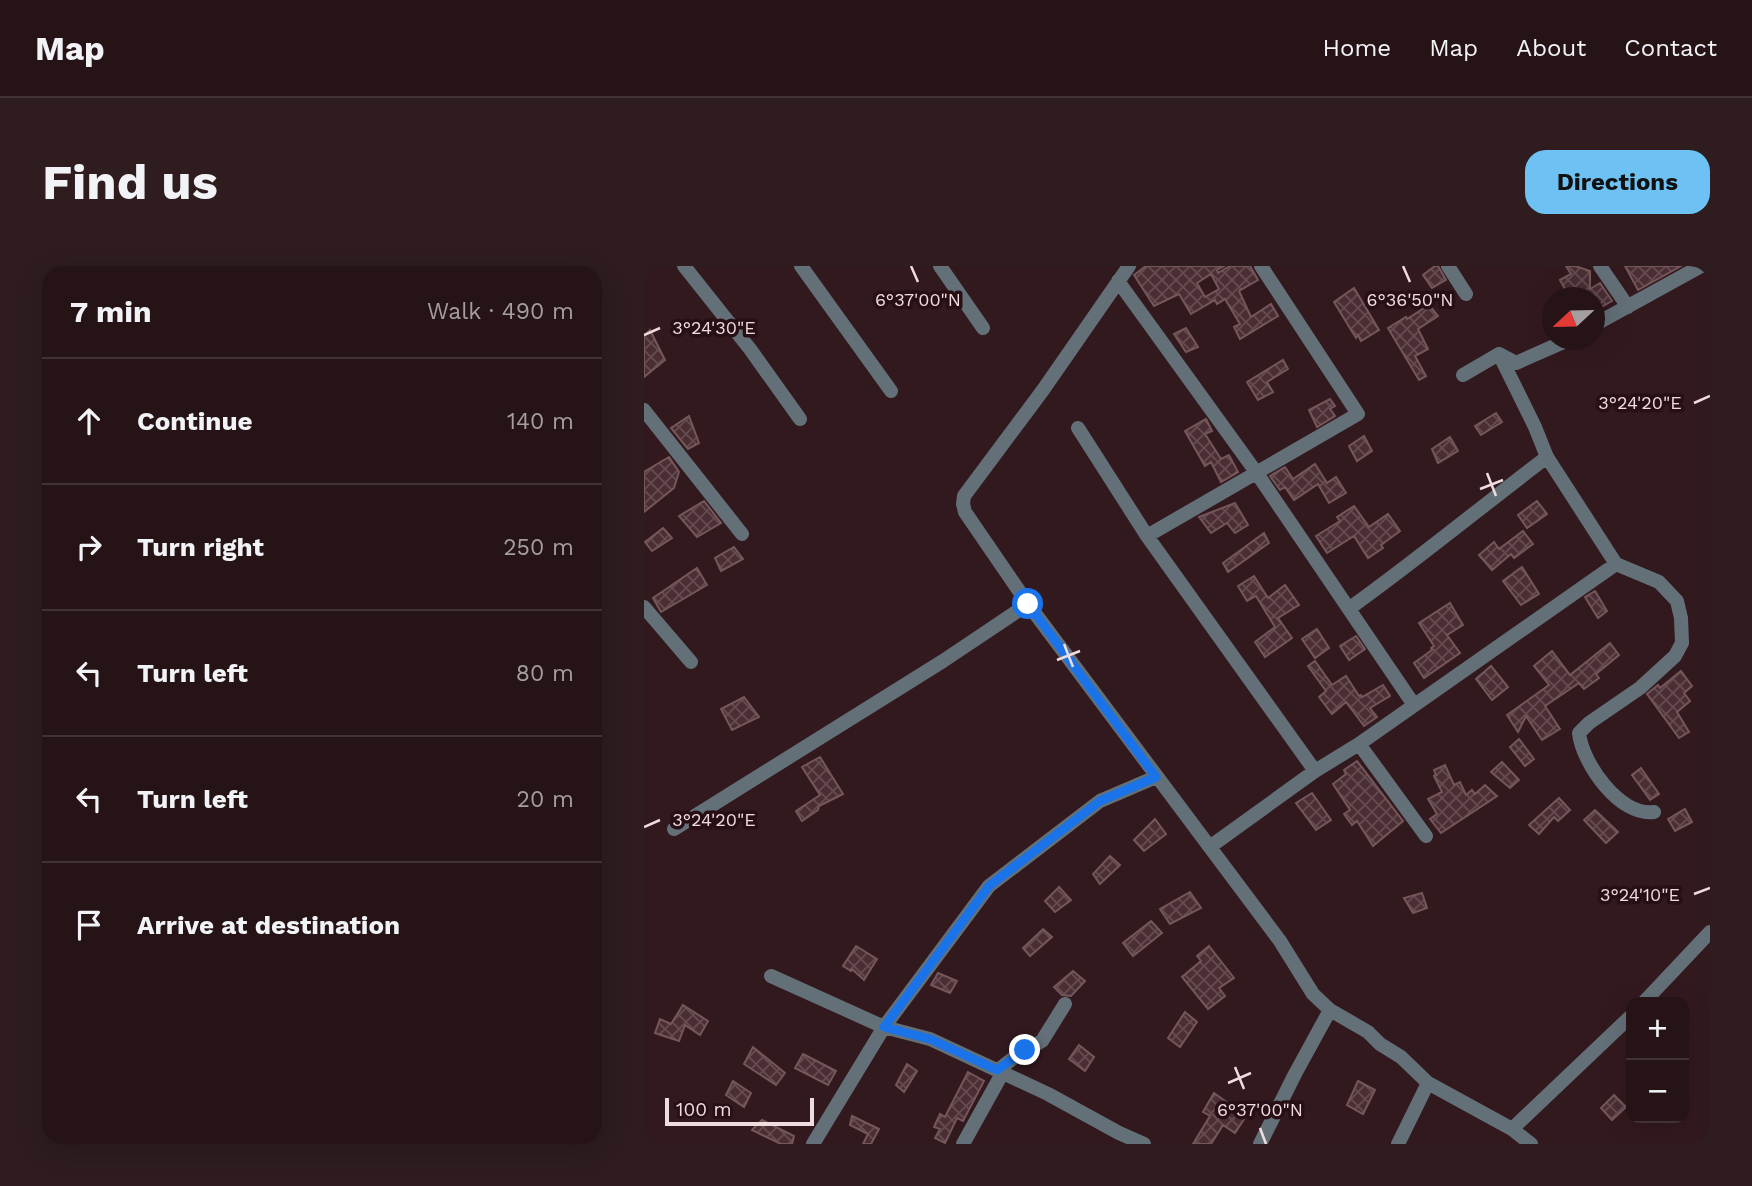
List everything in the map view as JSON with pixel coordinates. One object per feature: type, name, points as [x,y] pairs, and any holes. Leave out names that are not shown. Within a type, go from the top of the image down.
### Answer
[{"type":"street","points":[[684,266],[750,349],[800,419]]},
{"type":"street","points":[[801,266],[891,391]]},
{"type":"street","points":[[940,266],[983,328]]},
{"type":"street","points":[[1129,266],[1043,390],[964,496],[965,512],[1028,604],[1280,941],[1313,994],[1330,1010],[1368,1032],[1428,1083],[1512,1129],[1531,1144]]},
{"type":"street","points":[[1147,536],[1358,414],[1261,266]]},
{"type":"street","points":[[1448,266],[1466,294]]},
{"type":"street","points":[[1600,266],[1628,307]]},
{"type":"street","points":[[1605,320],[1701,266]]},
{"type":"street","points":[[1118,281],[1256,472],[1414,705]]},
{"type":"street","points":[[1499,354],[1516,363],[1545,350]]},
{"type":"street","points":[[1463,374],[1499,354]]},
{"type":"street","points":[[1499,354],[1547,457],[1616,564],[1659,582],[1677,601],[1682,643],[1675,656],[1640,688],[1589,723],[1579,733],[1580,743],[1602,782],[1621,803],[1639,813],[1654,812]]},
{"type":"street","points":[[644,410],[743,534]]},
{"type":"street","points":[[1078,428],[1147,536],[1315,771]]},
{"type":"street","points":[[1349,608],[1398,574],[1547,457]]},
{"type":"street","points":[[1211,846],[1315,771],[1359,744],[1616,564]]},
{"type":"street","points":[[674,829],[943,661],[1028,604]]},
{"type":"street","points":[[644,607],[691,662]]},
{"type":"street","points":[[1359,744],[1426,836]]},
{"type":"street","points":[[813,1144],[884,1027],[989,886],[1100,801],[1156,777]]},
{"type":"street","points":[[1649,997],[1710,932]]},
{"type":"street","points":[[771,976],[884,1027],[930,1039],[1000,1071],[1115,1139],[1144,1144]]},
{"type":"street","points":[[963,1144],[1000,1071],[1016,1056],[1042,1041],[1065,1004]]},
{"type":"street","points":[[1260,1144],[1294,1074],[1330,1010]]},
{"type":"street","points":[[1512,1129],[1626,1021]]},
{"type":"street","points":[[1398,1144],[1428,1083]]},
{"type":"building","points":[[1146,266],[1224,266],[1217,270],[1218,273],[1230,266],[1250,266],[1258,280],[1239,291],[1251,317],[1271,304],[1278,316],[1240,339],[1234,327],[1240,324],[1225,299],[1217,304],[1215,300],[1191,314],[1179,294],[1154,306],[1134,275]],"holes":[[[1211,274],[1219,289],[1205,297],[1197,283]]]},
{"type":"building","points":[[1438,266],[1446,280],[1432,288],[1423,275]]},
{"type":"building","points":[[1566,266],[1590,271],[1590,287],[1564,287],[1560,280],[1571,274]]},
{"type":"building","points":[[1625,266],[1681,266],[1638,290]]},
{"type":"building","points":[[1354,288],[1379,330],[1361,341],[1358,335],[1356,338],[1334,302]]},
{"type":"building","points":[[1605,290],[1612,301],[1605,305]]},
{"type":"building","points":[[1429,305],[1438,316],[1418,329],[1428,349],[1415,356],[1426,376],[1419,380],[1388,328]]},
{"type":"building","points":[[1186,328],[1198,347],[1186,352],[1174,334]]},
{"type":"building","points":[[650,330],[665,360],[644,377],[644,336]]},
{"type":"building","points":[[1283,360],[1288,369],[1267,382],[1273,392],[1258,400],[1247,382]]},
{"type":"building","points":[[1330,399],[1335,406],[1330,409],[1335,416],[1317,427],[1309,410]]},
{"type":"building","points":[[1496,413],[1502,422],[1481,435],[1475,426]]},
{"type":"building","points":[[689,416],[699,443],[688,449],[671,428]]},
{"type":"building","points":[[1206,419],[1212,431],[1205,434],[1221,459],[1229,455],[1238,472],[1221,482],[1211,462],[1205,466],[1185,431]]},
{"type":"building","points":[[1364,436],[1372,451],[1357,461],[1349,446]]},
{"type":"building","points":[[1450,437],[1458,451],[1438,463],[1432,449]]},
{"type":"building","points":[[669,457],[679,472],[674,488],[644,512],[644,472]]},
{"type":"building","points":[[1315,464],[1327,483],[1336,477],[1346,493],[1329,503],[1318,484],[1294,500],[1285,487],[1280,490],[1270,476],[1285,467],[1293,479]]},
{"type":"building","points":[[704,501],[721,523],[697,537],[679,516]]},
{"type":"building","points":[[1537,501],[1547,514],[1527,528],[1518,515]]},
{"type":"building","points":[[1235,503],[1248,525],[1235,533],[1227,523],[1211,533],[1199,517]]},
{"type":"building","points":[[1354,506],[1369,527],[1388,514],[1400,531],[1368,558],[1354,536],[1327,553],[1316,536],[1340,521],[1337,517]]},
{"type":"building","points":[[663,528],[672,538],[652,551],[645,542]]},
{"type":"building","points":[[1523,531],[1533,544],[1514,558],[1511,554],[1492,570],[1479,555],[1494,542],[1499,549]]},
{"type":"building","points":[[1264,533],[1269,543],[1228,572],[1223,563]]},
{"type":"building","points":[[734,547],[743,559],[721,571],[715,558]]},
{"type":"building","points":[[1522,567],[1539,594],[1521,605],[1503,581]]},
{"type":"building","points":[[697,568],[707,585],[661,612],[653,598]]},
{"type":"building","points":[[1254,576],[1268,598],[1285,585],[1299,605],[1278,618],[1292,638],[1265,657],[1255,642],[1275,627],[1256,596],[1247,601],[1238,586]]},
{"type":"building","points":[[1595,591],[1607,611],[1598,618],[1585,597]]},
{"type":"building","points":[[1450,603],[1463,625],[1447,635],[1460,653],[1424,678],[1414,663],[1434,646],[1419,623]]},
{"type":"building","points":[[1317,629],[1329,648],[1315,658],[1302,639]]},
{"type":"building","points":[[1356,636],[1365,649],[1349,660],[1340,646]]},
{"type":"building","points":[[1610,643],[1619,655],[1596,674],[1599,678],[1584,689],[1579,683],[1545,706],[1560,729],[1542,740],[1526,716],[1518,732],[1507,715],[1549,685],[1534,666],[1552,651],[1570,675]]},
{"type":"building","points":[[1315,661],[1332,685],[1346,676],[1359,696],[1362,697],[1383,685],[1390,696],[1370,708],[1377,717],[1364,726],[1346,702],[1332,714],[1319,697],[1326,691],[1308,666]]},
{"type":"building","points":[[1491,666],[1508,687],[1492,700],[1476,679]]},
{"type":"building","points":[[1681,671],[1692,686],[1684,693],[1690,701],[1677,712],[1689,732],[1679,738],[1647,694],[1658,685],[1660,688]]},
{"type":"building","points":[[744,697],[759,717],[732,730],[721,709]]},
{"type":"building","points":[[1519,739],[1534,759],[1525,766],[1510,747]]},
{"type":"building","points":[[820,757],[843,794],[819,806],[818,810],[802,821],[796,811],[820,795],[802,767]]},
{"type":"building","points":[[1357,761],[1403,821],[1373,846],[1357,821],[1352,825],[1344,814],[1350,810],[1333,784],[1346,774],[1344,770]]},
{"type":"building","points":[[1502,762],[1519,780],[1510,788],[1491,772]]},
{"type":"building","points":[[1445,765],[1454,785],[1460,782],[1466,795],[1472,790],[1475,794],[1485,785],[1497,796],[1441,833],[1430,819],[1437,814],[1428,799],[1442,792],[1434,770]]},
{"type":"building","points":[[1641,768],[1659,794],[1650,800],[1632,775]]},
{"type":"building","points":[[1312,793],[1331,820],[1316,830],[1296,803]]},
{"type":"building","points":[[1559,798],[1570,810],[1558,821],[1554,817],[1539,834],[1529,825]]},
{"type":"building","points":[[1685,809],[1692,822],[1675,831],[1668,819]]},
{"type":"building","points":[[1595,810],[1618,832],[1606,843],[1584,820]]},
{"type":"building","points":[[1155,819],[1166,834],[1144,851],[1134,840]]},
{"type":"building","points":[[1110,856],[1120,865],[1100,884],[1093,874]]},
{"type":"building","points":[[1059,887],[1071,900],[1055,912],[1045,901]]},
{"type":"building","points":[[1190,892],[1201,908],[1170,924],[1160,909]]},
{"type":"building","points":[[1422,893],[1427,908],[1413,913],[1404,898]]},
{"type":"building","points":[[1151,921],[1162,933],[1133,956],[1123,943]]},
{"type":"building","points":[[1043,929],[1052,937],[1030,956],[1023,948]]},
{"type":"building","points":[[856,946],[877,959],[864,980],[852,969],[851,971],[843,966]]},
{"type":"building","points":[[1209,946],[1234,978],[1219,988],[1225,996],[1208,1009],[1182,977],[1201,961],[1197,956]]},
{"type":"building","points":[[1073,971],[1085,981],[1071,996],[1062,995],[1054,987]]},
{"type":"building","points":[[938,973],[957,981],[950,993],[931,985]]},
{"type":"building","points":[[683,1005],[708,1021],[700,1035],[685,1025],[679,1041],[655,1033],[660,1019],[671,1024]]},
{"type":"building","points":[[1185,1012],[1197,1022],[1180,1047],[1168,1038]]},
{"type":"building","points":[[1079,1045],[1094,1057],[1085,1071],[1069,1059]]},
{"type":"building","points":[[753,1047],[785,1073],[776,1085],[744,1064]]},
{"type":"building","points":[[803,1054],[836,1071],[828,1085],[795,1068]]},
{"type":"building","points":[[907,1064],[917,1071],[904,1092],[896,1085]]},
{"type":"building","points":[[968,1072],[984,1081],[963,1121],[957,1118],[945,1143],[935,1138],[940,1129],[934,1127],[940,1114],[945,1117]]},
{"type":"building","points":[[733,1081],[751,1093],[744,1107],[726,1095]]},
{"type":"building","points":[[1358,1081],[1375,1090],[1363,1114],[1347,1105]]},
{"type":"building","points":[[1214,1093],[1246,1116],[1235,1133],[1223,1125],[1211,1144],[1193,1144],[1210,1116],[1203,1112]]},
{"type":"building","points":[[1614,1095],[1626,1107],[1612,1120],[1601,1108]]},
{"type":"building","points":[[852,1116],[879,1129],[871,1144],[863,1144],[868,1134],[850,1125]]},
{"type":"building","points":[[762,1120],[794,1136],[792,1144],[781,1144],[752,1130]]},
{"type":"route","points":[[1025,1050],[997,1070],[930,1039],[884,1027],[989,886],[1100,801],[1156,777],[1028,604]]}]
